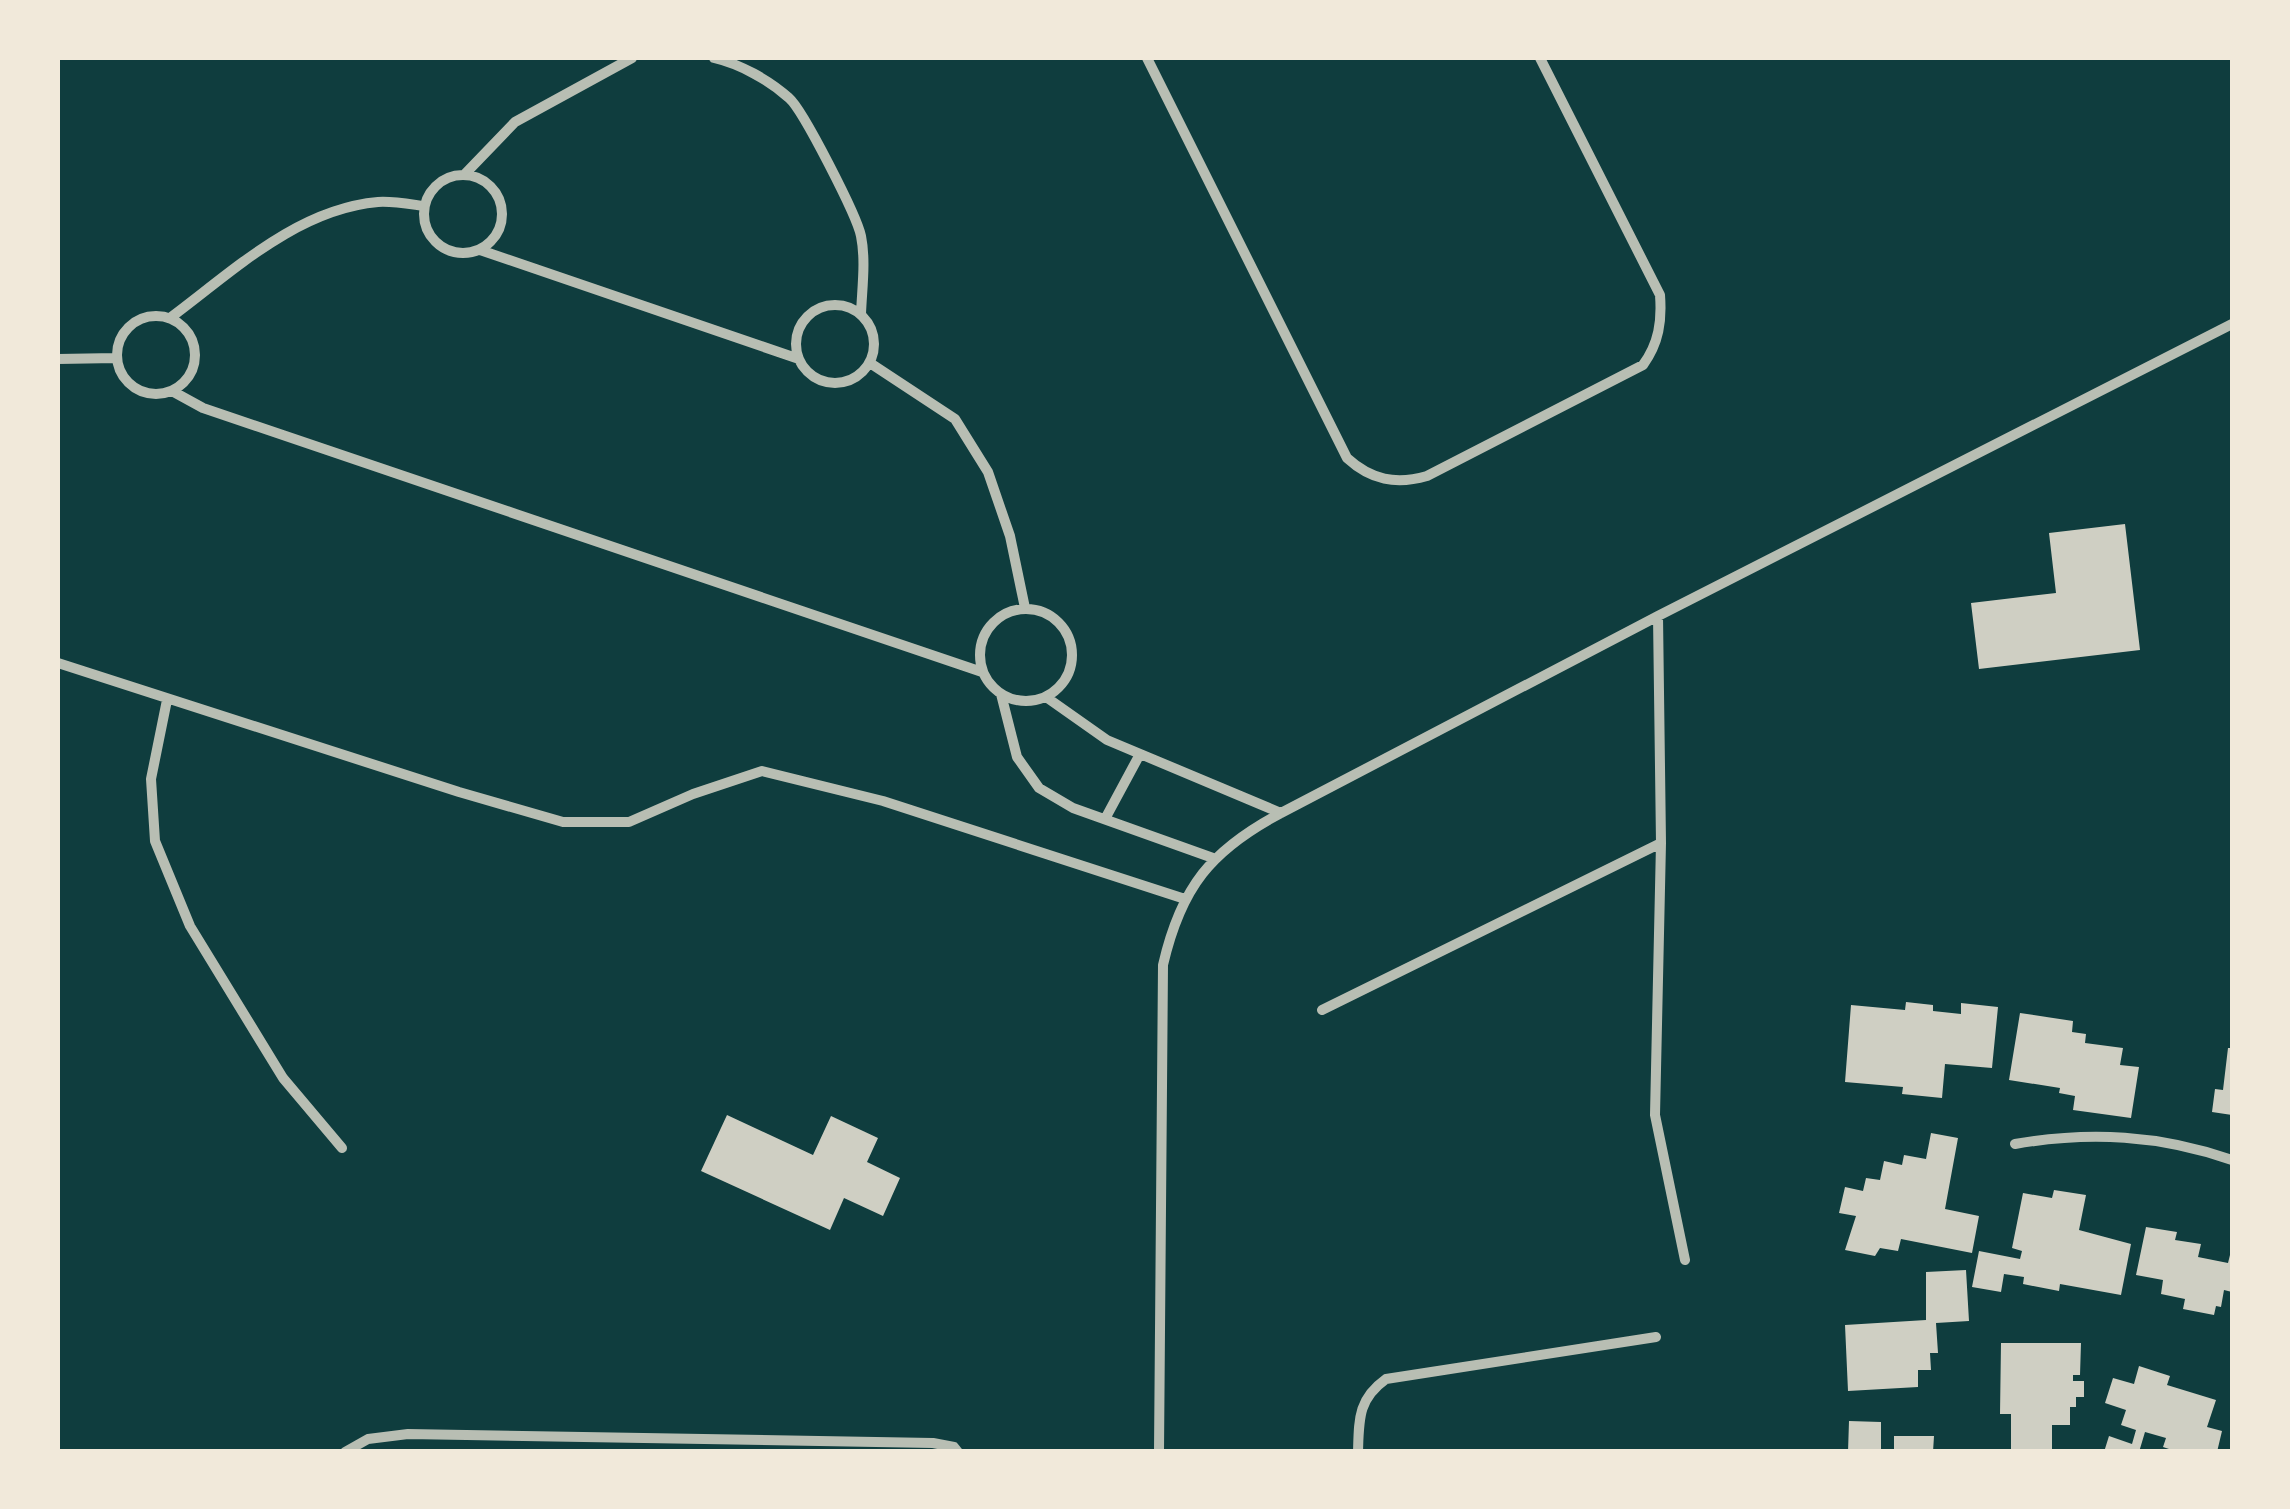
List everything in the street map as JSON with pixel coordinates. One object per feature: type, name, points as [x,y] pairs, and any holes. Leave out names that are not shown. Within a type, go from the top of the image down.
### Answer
[{"type":"street","points":[[464,175],[490,184],[502,208],[498,234],[480,250],[467,254],[443,248],[427,230],[424,206],[439,183],[464,175],[515,122],[632,58]]},
{"type":"street","points":[[714,58],[736,63],[792,99],[847,200],[860,234],[864,265],[861,314],[874,338],[870,364],[862,373],[840,383],[815,378],[799,360],[795,348],[796,335],[810,312],[836,304],[861,314]]},
{"type":"street","points":[[1146,58],[1347,458],[1370,475],[1410,481],[1427,476],[1644,365],[1654,350],[1661,314],[1660,295],[1540,58]]},
{"type":"street","points":[[170,318],[286,232],[337,212],[378,202],[424,206]]},
{"type":"street","points":[[480,250],[799,360]]},
{"type":"street","points":[[172,391],[190,374],[195,348],[190,335],[170,318],[157,315],[132,323],[117,346],[116,358],[119,370],[136,389],[148,394],[172,391],[204,408],[982,672]]},
{"type":"street","points":[[1159,1452],[1163,964],[1173,922],[1213,858],[1258,825],[2232,324]]},
{"type":"street","points":[[58,359],[116,358]]},
{"type":"street","points":[[870,364],[955,419],[964,432],[988,472],[1000,504],[1025,608]]},
{"type":"street","points":[[1010,610],[1041,610],[1056,618],[1072,645],[1068,675],[1046,697],[1016,700],[990,685],[982,672],[979,657],[987,628],[1010,610]]},
{"type":"street","points":[[1658,616],[1661,843],[1655,1115],[1684,1260]]},
{"type":"street","points":[[58,663],[563,822],[628,822],[762,770],[882,800],[1185,899]]},
{"type":"street","points":[[1001,694],[1017,757],[1039,788],[1073,808],[1213,858]]},
{"type":"street","points":[[1046,697],[1107,740],[1281,813]]},
{"type":"street","points":[[167,700],[151,780],[156,841],[190,926],[283,1078],[342,1148]]},
{"type":"street","points":[[1104,819],[1140,754]]},
{"type":"street","points":[[1322,1010],[1661,843]]},
{"type":"street","points":[[2015,1144],[2096,1134],[2182,1144],[2232,1160]]},
{"type":"street","points":[[1358,1452],[1361,1410],[1369,1392],[1386,1379],[1656,1337]]},
{"type":"street","points":[[345,1452],[368,1439],[408,1434],[933,1443],[954,1447],[958,1452]]},
{"type":"building","points":[[2125,524],[2140,650],[1979,669],[1971,603],[2056,593],[2049,533]]},
{"type":"building","points":[[1906,1002],[1933,1005],[1933,1011],[1961,1014],[1961,1003],[1998,1007],[1992,1068],[1945,1064],[1942,1098],[1902,1094],[1903,1087],[1845,1082],[1851,1005],[1905,1010]]},
{"type":"building","points":[[2020,1013],[2073,1021],[2072,1032],[2086,1034],[2085,1043],[2123,1048],[2120,1065],[2139,1067],[2131,1118],[2073,1110],[2075,1096],[2059,1093],[2060,1088],[2009,1080]]},
{"type":"building","points":[[2228,1048],[2232,1048],[2232,1115],[2212,1112],[2215,1089],[2223,1090]]},
{"type":"building","points":[[727,1115],[813,1155],[831,1116],[878,1138],[867,1162],[900,1178],[883,1216],[844,1198],[830,1230],[701,1171]]},
{"type":"building","points":[[1931,1133],[1958,1138],[1945,1209],[1979,1216],[1972,1253],[1901,1239],[1898,1251],[1880,1248],[1875,1256],[1845,1250],[1856,1216],[1839,1213],[1845,1187],[1863,1191],[1866,1178],[1880,1180],[1884,1161],[1902,1165],[1904,1155],[1926,1159]]},
{"type":"building","points":[[2054,1190],[2086,1195],[2079,1230],[2131,1244],[2121,1295],[2060,1284],[2059,1291],[2023,1284],[2024,1277],[2004,1274],[2001,1292],[1972,1287],[1979,1251],[2020,1259],[2022,1251],[2012,1248],[2023,1193],[2052,1198]]},
{"type":"building","points":[[2146,1227],[2177,1232],[2175,1240],[2201,1244],[2198,1257],[2228,1263],[2232,1247],[2232,1292],[2224,1290],[2221,1307],[2216,1306],[2214,1315],[2183,1309],[2185,1299],[2161,1294],[2163,1280],[2136,1275]]},
{"type":"building","points":[[1966,1270],[1969,1321],[1936,1323],[1938,1353],[1930,1353],[1931,1370],[1918,1370],[1918,1387],[1848,1391],[1845,1325],[1926,1320],[1926,1272]]},
{"type":"building","points":[[2001,1343],[2081,1343],[2080,1375],[2073,1375],[2073,1381],[2084,1381],[2084,1397],[2076,1397],[2076,1407],[2070,1407],[2070,1425],[2052,1425],[2052,1452],[2011,1452],[2011,1414],[2000,1414]]},
{"type":"building","points":[[2139,1366],[2170,1376],[2167,1385],[2216,1400],[2207,1427],[2222,1431],[2217,1452],[2178,1452],[2163,1447],[2166,1438],[2145,1432],[2139,1452],[2104,1452],[2109,1436],[2132,1444],[2136,1430],[2121,1425],[2126,1410],[2105,1403],[2113,1378],[2134,1384]]},
{"type":"building","points":[[1849,1421],[1881,1422],[1881,1452],[1848,1452]]},
{"type":"building","points":[[1894,1436],[1934,1436],[1933,1452],[1894,1452]]}]
